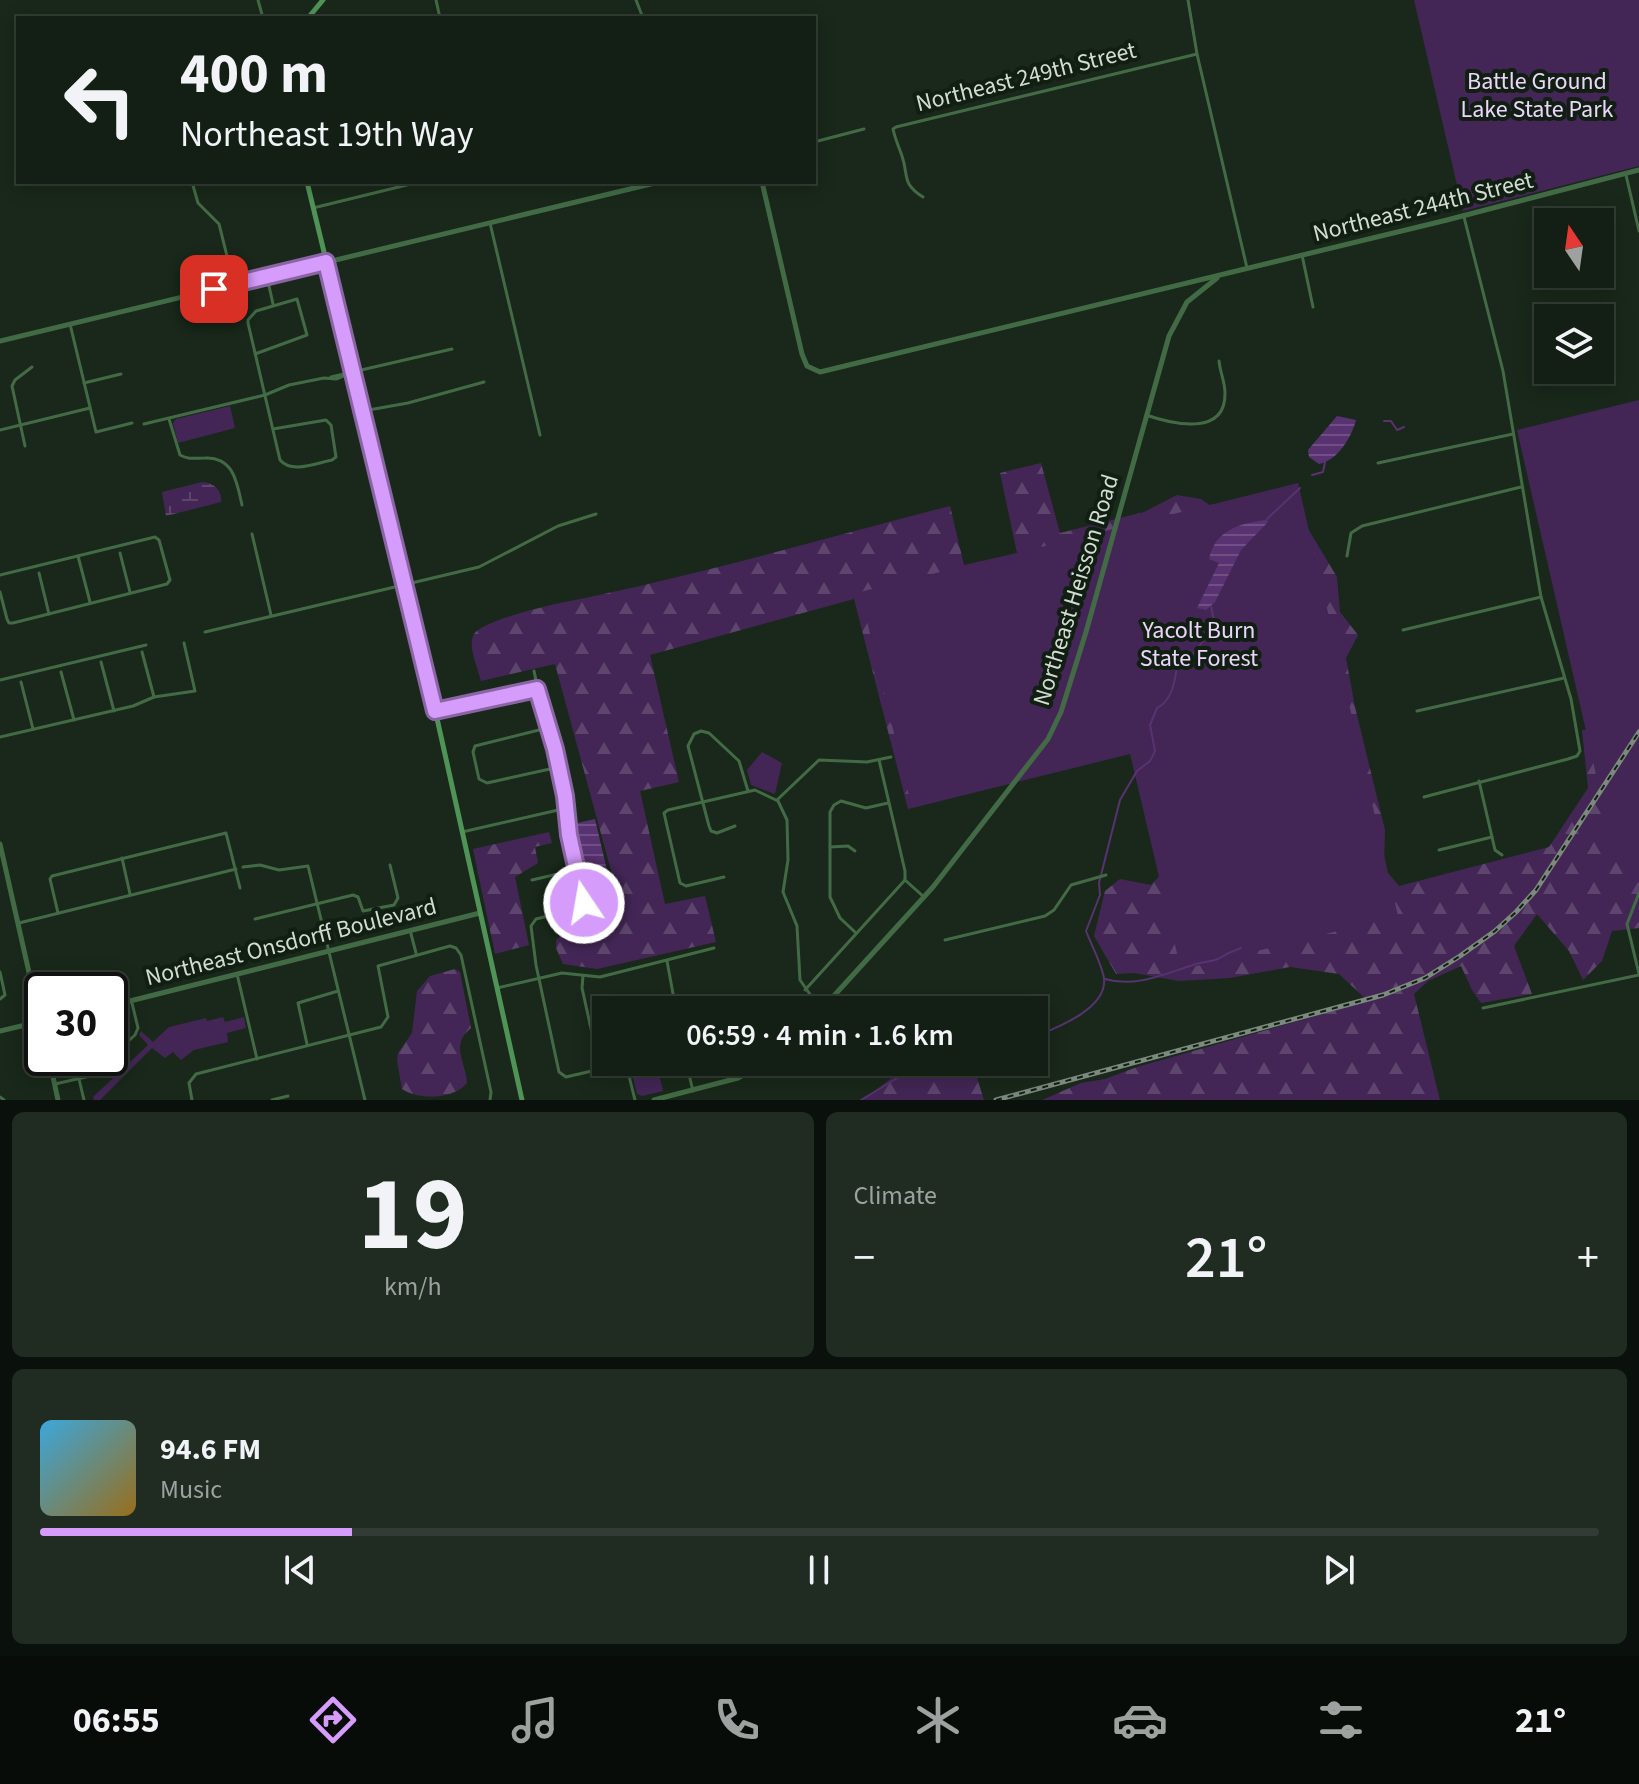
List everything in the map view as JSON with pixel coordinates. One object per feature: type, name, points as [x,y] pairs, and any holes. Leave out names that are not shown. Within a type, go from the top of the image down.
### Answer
[{"type":"main road","points":[[310,16],[323,0]]},
{"type":"main road","points":[[307,184],[435,711],[522,1100]]},
{"type":"street","points":[[1188,0],[1197,54],[1247,268]]},
{"type":"street","name":"Northeast 249th Street","points":[[923,197],[905,180],[903,158],[893,129],[896,127],[1197,54]]},
{"type":"street","points":[[816,141],[864,129]]},
{"type":"street","name":"Northeast 244th Street","points":[[1229,273],[1639,170]]},
{"type":"street","points":[[1626,175],[1639,231]]},
{"type":"street","points":[[193,184],[198,203],[219,224],[234,284]]},
{"type":"street","points":[[313,208],[411,184]]},
{"type":"street","points":[[0,341],[651,184]]},
{"type":"street","points":[[762,184],[802,354],[812,370],[820,372],[1229,273]]},
{"type":"street","points":[[1424,797],[1577,756],[1580,751],[1577,725],[1541,597],[1503,371],[1464,215]]},
{"type":"street","points":[[490,223],[540,435]]},
{"type":"street","points":[[1302,255],[1313,307]]},
{"type":"street","name":"Northeast Heisson Road","points":[[834,996],[924,897],[1048,739],[1061,712],[1175,321],[1197,291],[1229,273]]},
{"type":"street","points":[[267,277],[273,305]]},
{"type":"street","points":[[1183,284],[1191,285],[1197,291]]},
{"type":"street","points":[[255,354],[307,335],[299,302],[295,298],[253,312],[248,323],[255,354],[280,460],[293,468],[336,457],[328,421],[321,419],[273,429]]},
{"type":"street","points":[[70,324],[96,432],[132,423]]},
{"type":"street","points":[[144,424],[265,395],[289,385],[452,349]]},
{"type":"street","points":[[1146,415],[1164,421],[1198,425],[1214,419],[1224,401],[1225,391],[1219,361]]},
{"type":"street","points":[[25,446],[12,384],[32,367]]},
{"type":"street","points":[[84,383],[121,374]]},
{"type":"street","points":[[363,412],[484,382]]},
{"type":"street","points":[[0,430],[90,408]]},
{"type":"street","points":[[169,419],[180,455],[189,459],[214,458],[230,468],[236,476],[242,505]]},
{"type":"street","points":[[1378,463],[1513,434]]},
{"type":"street","points":[[1347,556],[1351,533],[1362,526],[1521,487]]},
{"type":"street","points":[[205,632],[479,567],[558,526],[596,514]]},
{"type":"street","points":[[252,534],[271,615]]},
{"type":"street","points":[[0,575],[159,538],[170,580],[167,584],[9,623],[0,592]]},
{"type":"street","points":[[120,553],[130,593]]},
{"type":"street","points":[[78,556],[90,604]]},
{"type":"street","points":[[39,573],[49,614]]},
{"type":"street","points":[[1403,630],[1541,597]]},
{"type":"street","points":[[0,737],[114,711],[154,697],[195,691],[184,643]]},
{"type":"street","points":[[0,680],[146,645]]},
{"type":"street","points":[[142,652],[154,697]]},
{"type":"street","points":[[101,662],[114,711]]},
{"type":"street","points":[[534,671],[559,767],[569,835],[584,899],[583,906],[532,922],[534,957],[559,1072],[563,1076],[592,1071]]},
{"type":"street","points":[[61,672],[74,720]]},
{"type":"street","points":[[1417,711],[1564,678]]},
{"type":"street","points":[[21,682],[33,729]]},
{"type":"street","points":[[435,711],[537,689]]},
{"type":"street","points":[[548,728],[474,747],[473,752],[482,782],[559,767]]},
{"type":"street","points":[[735,826],[721,833],[711,831],[688,746],[691,737],[699,731],[709,733],[739,761],[748,791]]},
{"type":"street","points":[[777,800],[822,759],[867,762],[891,757]]},
{"type":"street","points":[[805,990],[905,880],[879,760]]},
{"type":"street","points":[[1479,781],[1495,850],[1502,855]]},
{"type":"street","points":[[724,877],[686,886],[679,881],[664,813],[748,791],[761,791],[777,800],[787,820],[788,860],[783,892],[797,926],[800,980],[810,996]]},
{"type":"street","points":[[856,933],[840,918],[830,897],[831,810],[838,802],[866,808],[888,803]]},
{"type":"street","points":[[462,832],[567,808]]},
{"type":"street","points":[[58,913],[51,877],[227,833],[240,888]]},
{"type":"street","points":[[1439,850],[1492,837]]},
{"type":"street","points":[[0,844],[30,972]]},
{"type":"street","points":[[830,847],[848,846],[855,851]]},
{"type":"street","points":[[122,858],[131,895]]},
{"type":"street","points":[[243,867],[260,865],[279,870],[308,866],[365,1100]]},
{"type":"street","points":[[255,919],[356,896],[363,911],[398,902],[390,865]]},
{"type":"street","points":[[19,923],[236,869]]},
{"type":"street","points":[[532,880],[577,870]]},
{"type":"street","points":[[945,940],[1045,916],[1054,910],[1071,885],[1106,875]]},
{"type":"street","points":[[905,880],[924,897]]},
{"type":"street","points":[[1483,1008],[1639,974],[1627,924],[1639,893]]},
{"type":"street","name":"Northeast Onsdorff Boulevard","points":[[128,1004],[480,913]]},
{"type":"street","points":[[410,930],[416,954]]},
{"type":"street","points":[[192,1100],[189,1083],[195,1075],[378,1028],[386,1023],[388,1014],[378,966],[450,946],[461,955],[491,1092],[490,1100]]},
{"type":"street","points":[[497,988],[562,973],[600,977],[714,948]]},
{"type":"street","points":[[667,961],[673,996]]},
{"type":"street","points":[[0,972],[2,998]]},
{"type":"street","points":[[238,976],[257,1059]]},
{"type":"street","points":[[583,976],[582,988],[592,1033]]},
{"type":"street","points":[[307,1045],[298,1003],[338,991]]},
{"type":"street","points":[[55,1084],[94,1073],[135,1035],[138,1028],[132,1003]]},
{"type":"street","points":[[0,1031],[24,1025]]},
{"type":"street","points":[[53,1076],[58,1100]]},
{"type":"street","points":[[628,1076],[635,1100]]},
{"type":"street","points":[[689,1076],[693,1091]]},
{"type":"street","points":[[654,1100],[742,1076]]},
{"type":"street","points":[[79,1079],[84,1100]]},
{"type":"street","points":[[272,1100],[288,1096]]},
{"type":"green space","name":"Battle Ground Lake State Park","points":[[1414,0],[1639,0],[1639,166],[1463,211]]},
{"type":"green space","points":[[1639,400],[1639,857],[1616,862],[1517,430]]},
{"type":"green space","points":[[230,406],[235,428],[178,443],[173,423],[176,419]]},
{"type":"green space","points":[[1041,463],[1060,533],[1144,512],[1177,495],[1201,499],[1214,508],[1292,502],[1337,577],[1340,612],[1358,635],[1346,658],[1385,830],[1384,868],[1399,886],[1549,847],[1588,788],[1582,730],[1615,728],[1639,698],[1639,928],[1612,931],[1602,961],[1583,980],[1569,951],[1537,914],[1514,946],[1532,994],[1481,1003],[1461,966],[1428,981],[1414,994],[1440,1100],[1042,1100],[1081,1083],[1105,1079],[1137,1067],[1368,1001],[1339,974],[1290,967],[1230,978],[1179,981],[1134,973],[1116,974],[1094,936],[1105,891],[1120,879],[1151,885],[1166,869],[1203,747],[1051,715],[1011,783],[908,809],[854,599],[650,655],[679,782],[640,791],[665,904],[705,896],[716,942],[597,969],[563,964],[556,948],[559,937],[605,925],[615,917],[618,905],[613,878],[555,664],[481,681],[472,651],[474,634],[489,624],[531,610],[662,581],[950,506],[964,565],[1017,553],[1000,473]]},
{"type":"green space","points":[[202,482],[216,488],[221,502],[166,516],[162,492]]},
{"type":"green space","name":"Yacolt Burn State Forest","points":[[1298,483],[1398,916],[1181,970],[1130,754],[912,808],[860,592]]},
{"type":"green space","points":[[762,752],[782,763],[775,794],[751,785],[747,770]]},
{"type":"green space","points":[[549,832],[552,843],[535,847],[538,863],[515,877],[529,945],[495,954],[473,849]]},
{"type":"green space","points":[[455,969],[460,972],[471,1028],[460,1047],[467,1083],[461,1089],[444,1095],[409,1093],[402,1089],[397,1061],[398,1053],[412,1033],[417,991],[430,976]]},
{"type":"green space","points":[[223,1017],[225,1022],[244,1017],[246,1028],[227,1033],[228,1042],[194,1050],[181,1060],[173,1052],[165,1058],[152,1048],[128,1072],[128,1064],[148,1045],[139,1035],[141,1031],[153,1042],[169,1027],[206,1018],[207,1021]]},
{"type":"green space","points":[[115,1076],[124,1076],[100,1100],[93,1097]]},
{"type":"green space","points":[[632,1076],[659,1076],[663,1091],[642,1096],[637,1094]]},
{"type":"green space","points":[[894,1076],[976,1076],[984,1100],[863,1100]]},
{"type":"shaded area","points":[[1337,416],[1356,420],[1354,427],[1338,453],[1319,464],[1309,457],[1308,450]]},
{"type":"shaded area","points":[[1267,520],[1241,550],[1215,602],[1206,610],[1197,608],[1219,563],[1209,559],[1217,541],[1238,526]]},
{"type":"shaded area","points":[[595,819],[609,879],[585,885],[573,824]]},
{"type":"waterway","points":[[1384,421],[1391,421],[1397,430],[1404,427]]},
{"type":"waterway","points":[[1312,475],[1323,472],[1325,462]]},
{"type":"waterway","points":[[1267,519],[1300,488]]},
{"type":"waterway","points":[[1048,1031],[1089,1008],[1103,990],[1103,974],[1086,931],[1100,895],[1099,883],[1120,800],[1137,771],[1150,761],[1155,751],[1150,725],[1157,708],[1169,696],[1177,666],[1185,664],[1215,626],[1211,606]]},
{"type":"waterway","points":[[1105,979],[1127,982],[1149,979],[1215,960],[1241,948]]},
{"type":"waterway","points":[[861,1100],[900,1076]]},
{"type":"railway","points":[[996,1100],[1383,995],[1425,978],[1495,931],[1536,890],[1639,732]]},
{"type":"route","points":[[214,289],[326,262],[435,711],[537,689],[555,749],[584,903]]}]
